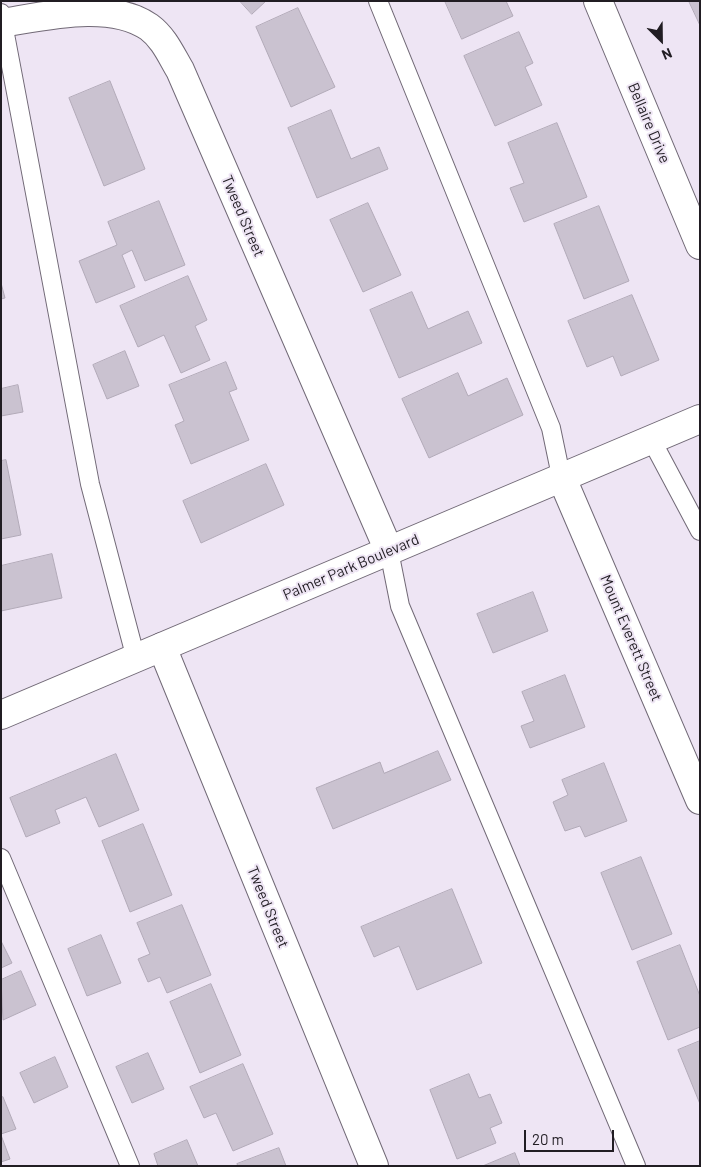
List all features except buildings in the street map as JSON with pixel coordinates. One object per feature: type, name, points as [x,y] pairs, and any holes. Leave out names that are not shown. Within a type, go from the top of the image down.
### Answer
[{"type":"street","name":"Bellaire Drive","points":[[598,1],[700,245]]},
{"type":"street","name":"Tweed Street","points":[[2,20],[95,8],[125,14],[149,26],[166,45],[180,70],[389,551]]},
{"type":"street","name":"Palmer Park Boulevard","points":[[1,715],[700,419]]},
{"type":"street","name":"Mount Everett Street","points":[[562,476],[700,800]]},
{"type":"street","name":"Tweed Street","points":[[162,647],[374,1166]]},
{"type":"lane","points":[[378,1],[550,428],[562,476]]},
{"type":"lane","points":[[2,20],[90,484],[136,659]]},
{"type":"lane","points":[[651,439],[675,488],[700,531]]},
{"type":"lane","points":[[389,551],[400,606],[636,1166]]},
{"type":"lane","points":[[1,858],[130,1166]]}]
